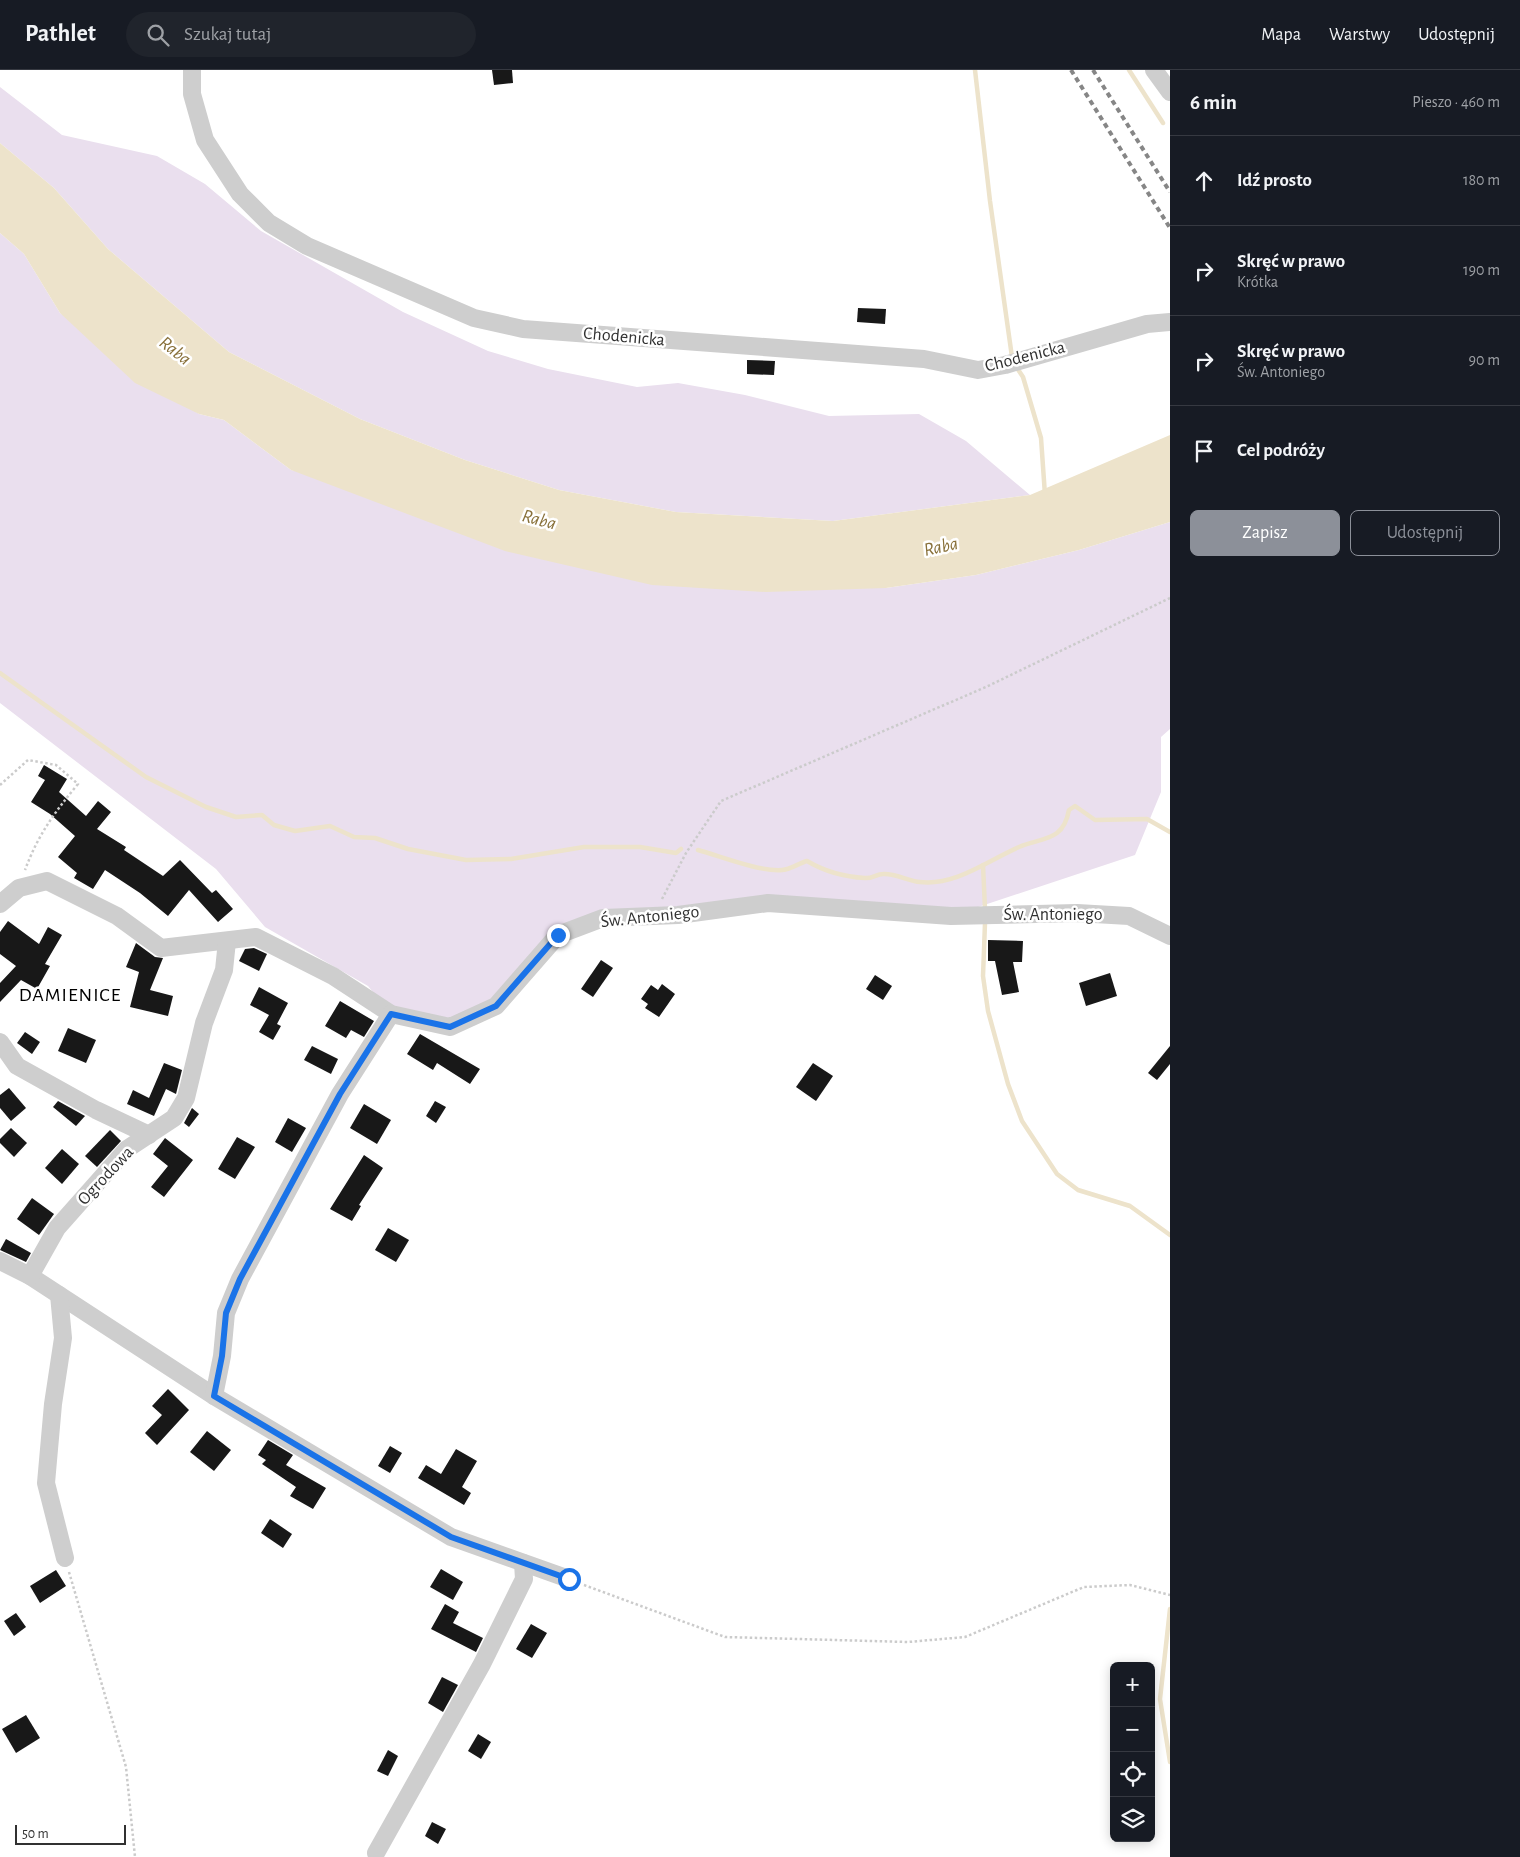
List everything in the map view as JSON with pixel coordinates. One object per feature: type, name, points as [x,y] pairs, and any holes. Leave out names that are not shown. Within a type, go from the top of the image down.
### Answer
[{"type":"street","name":"Chodenicka","points":[[192,70],[192,94],[204,140],[240,194],[269,224],[307,246],[474,318],[533,329],[924,359],[978,370],[1005,365],[1147,324],[1170,322]]},
{"type":"street","points":[[1154,70],[1170,92]]},
{"type":"street","name":"Św. Antoniego","points":[[0,904],[19,888],[47,881],[117,916],[161,948],[256,938],[333,976],[391,1014],[450,1027],[496,1006],[558,935],[603,918],[653,916],[768,903],[951,916],[1077,913],[1129,916],[1170,936]]},
{"type":"street","name":"Ogrodowa","points":[[30,1276],[57,1228],[127,1150],[174,1118],[186,1098],[204,1023],[224,970],[227,941]]},
{"type":"street","points":[[214,1396],[222,1356],[226,1313],[240,1279],[340,1094],[391,1014]]},
{"type":"street","points":[[0,1042],[17,1066],[96,1110],[149,1135]]},
{"type":"street","points":[[0,1262],[30,1276],[214,1396],[451,1537],[569,1579]]},
{"type":"street","points":[[60,1295],[63,1338],[53,1404],[46,1484],[65,1558]]},
{"type":"street","points":[[376,1853],[486,1655],[524,1579],[523,1563]]},
{"type":"path","points":[[653,916],[686,853],[721,801],[986,687],[1170,598]]},
{"type":"path","points":[[0,785],[28,760],[56,765],[78,784],[56,811],[35,843],[19,888]]},
{"type":"path","points":[[65,1558],[126,1767],[135,1857]]},
{"type":"path","points":[[569,1579],[725,1637],[908,1642],[964,1636],[1084,1587],[1130,1585],[1170,1595]]},
{"type":"shaded area","points":[[0,87],[62,135],[157,156],[205,184],[261,231],[403,312],[488,351],[548,369],[637,387],[678,383],[745,395],[829,416],[919,414],[966,441],[1030,495],[833,521],[676,512],[559,490],[465,460],[360,419],[229,352],[108,249],[54,188],[0,143]]},
{"type":"shaded area","points":[[0,233],[24,254],[60,313],[199,414],[224,420],[291,470],[886,588],[976,575],[1079,550],[1170,522],[1170,729],[1161,737],[1161,792],[1135,855],[951,916],[768,903],[603,918],[558,935],[496,1006],[450,1027],[391,1014],[368,986],[265,927],[216,869],[0,703]]},
{"type":"water","name":"Raba","points":[[0,143],[54,188],[108,249],[229,352],[360,419],[465,460],[559,490],[676,512],[833,521],[1030,495],[1170,435],[1170,522],[1079,550],[976,575],[886,588],[766,592],[652,585],[505,551],[291,470],[224,420],[199,414],[135,383],[60,313],[24,254],[0,233]]},
{"type":"building","points":[[492,70],[512,70],[513,83],[494,85]]},
{"type":"building","points":[[858,308],[886,309],[885,324],[857,322]]},
{"type":"building","points":[[747,360],[775,361],[774,375],[747,374]]},
{"type":"building","points":[[44,765],[67,779],[59,792],[86,816],[98,801],[111,812],[97,829],[126,847],[124,850],[163,876],[180,860],[212,893],[216,890],[233,909],[218,922],[189,890],[168,916],[140,893],[105,870],[93,889],[74,878],[77,873],[58,857],[75,836],[50,814],[31,802],[45,780],[38,776]]},
{"type":"building","points":[[8,921],[39,944],[48,927],[62,935],[45,964],[50,966],[37,989],[21,980],[0,1002],[0,983],[16,966],[0,954],[0,932]]},
{"type":"building","points":[[988,940],[1023,941],[1022,962],[1013,962],[1019,992],[1002,995],[995,961],[988,961]]},
{"type":"building","points":[[136,943],[155,957],[163,958],[150,990],[173,996],[168,1016],[130,1007],[139,972],[126,967]]},
{"type":"building","points":[[254,948],[267,954],[259,971],[239,961],[245,949]]},
{"type":"building","points":[[601,960],[613,968],[593,997],[581,989]]},
{"type":"building","points":[[1110,973],[1117,996],[1086,1006],[1079,983]]},
{"type":"building","points":[[875,975],[892,986],[883,1000],[866,989]]},
{"type":"building","points":[[662,984],[675,994],[659,1017],[645,1008],[648,1004],[641,999],[651,985],[658,990]]},
{"type":"building","points":[[259,987],[288,1003],[277,1024],[281,1026],[273,1040],[259,1032],[269,1015],[250,1005]]},
{"type":"building","points":[[340,1001],[374,1021],[364,1037],[351,1030],[346,1038],[325,1026]]},
{"type":"building","points":[[68,1028],[96,1040],[86,1063],[58,1051]]},
{"type":"building","points":[[25,1032],[40,1042],[32,1054],[17,1043]]},
{"type":"building","points":[[420,1034],[480,1069],[470,1084],[437,1063],[433,1070],[407,1054]]},
{"type":"building","points":[[312,1046],[338,1059],[331,1074],[304,1060]]},
{"type":"building","points":[[1170,1046],[1170,1064],[1157,1080],[1148,1073]]},
{"type":"building","points":[[164,1063],[182,1070],[176,1094],[166,1089],[154,1116],[127,1104],[133,1090],[149,1098]]},
{"type":"building","points":[[813,1063],[833,1076],[816,1101],[796,1087]]},
{"type":"building","points":[[9,1088],[26,1108],[11,1121],[0,1108],[0,1095]]},
{"type":"building","points":[[58,1101],[85,1116],[76,1126],[53,1107]]},
{"type":"building","points":[[435,1101],[446,1107],[436,1123],[426,1116]]},
{"type":"building","points":[[364,1104],[391,1120],[377,1144],[350,1128]]},
{"type":"building","points":[[192,1108],[199,1114],[189,1127],[184,1123]]},
{"type":"building","points":[[288,1118],[306,1128],[292,1152],[275,1142]]},
{"type":"building","points":[[11,1128],[27,1143],[14,1157],[0,1143],[0,1139]]},
{"type":"building","points":[[110,1130],[121,1141],[97,1167],[85,1156]]},
{"type":"building","points":[[237,1137],[255,1147],[235,1179],[218,1169]]},
{"type":"building","points":[[165,1138],[193,1160],[164,1197],[151,1187],[168,1166],[153,1154]]},
{"type":"building","points":[[62,1149],[79,1164],[62,1184],[45,1168]]},
{"type":"building","points":[[364,1155],[383,1168],[359,1205],[361,1206],[352,1221],[330,1209]]},
{"type":"building","points":[[32,1198],[54,1214],[39,1235],[17,1219]]},
{"type":"building","points":[[388,1228],[409,1240],[396,1262],[375,1250]]},
{"type":"building","points":[[6,1239],[31,1253],[26,1262],[0,1250]]},
{"type":"building","points":[[168,1389],[189,1410],[157,1445],[145,1433],[162,1415],[152,1406]]},
{"type":"building","points":[[207,1431],[231,1450],[214,1471],[190,1452]]},
{"type":"building","points":[[268,1440],[293,1455],[286,1465],[326,1488],[313,1509],[290,1496],[296,1487],[262,1464],[266,1460],[258,1455]]},
{"type":"building","points":[[390,1446],[402,1453],[390,1473],[378,1466]]},
{"type":"building","points":[[456,1449],[477,1461],[462,1487],[471,1493],[464,1505],[418,1478],[426,1465],[441,1474]]},
{"type":"building","points":[[270,1519],[292,1534],[283,1548],[261,1533]]},
{"type":"building","points":[[441,1569],[463,1582],[453,1600],[430,1587]]},
{"type":"building","points":[[56,1570],[66,1586],[40,1603],[30,1586]]},
{"type":"building","points":[[445,1604],[459,1612],[453,1623],[483,1638],[476,1652],[431,1629]]},
{"type":"building","points":[[16,1613],[26,1627],[14,1636],[4,1621]]},
{"type":"building","points":[[531,1624],[547,1633],[532,1658],[516,1649]]},
{"type":"building","points":[[442,1677],[458,1685],[443,1712],[428,1703]]},
{"type":"building","points":[[26,1715],[40,1738],[16,1753],[2,1729]]},
{"type":"building","points":[[478,1734],[491,1742],[481,1759],[468,1751]]},
{"type":"building","points":[[388,1750],[398,1756],[388,1776],[377,1771]]},
{"type":"building","points":[[432,1822],[446,1829],[438,1844],[425,1836]]},
{"type":"waterway","points":[[975,70],[990,201],[1012,357]]},
{"type":"waterway","points":[[1129,70],[1163,123]]},
{"type":"waterway","points":[[1017,368],[1023,377],[1041,438],[1045,495]]},
{"type":"waterway","points":[[0,673],[146,777],[206,807],[236,817],[262,815],[274,825],[295,831],[330,826],[354,837],[375,838],[408,849],[466,860],[511,859],[584,847],[640,847],[676,853],[681,849]]},
{"type":"waterway","points":[[698,850],[763,869],[785,870],[807,861],[828,871],[850,876],[867,878],[888,874],[920,882],[933,882],[959,876],[1019,847],[1051,837],[1062,828],[1069,810],[1075,806],[1095,820],[1147,819],[1170,832]]},
{"type":"waterway","points":[[983,865],[985,909]]},
{"type":"waterway","points":[[985,923],[983,976],[988,1011],[1008,1084],[1022,1121],[1057,1174],[1078,1190],[1130,1206],[1170,1235]]},
{"type":"waterway","points":[[1170,1609],[1160,1699],[1170,1762]]},
{"type":"railway","points":[[1071,70],[1170,228]]},
{"type":"railway","points":[[1093,70],[1170,192]]},
{"type":"district","name":"DAMIENICE","points":[[70,995]]},
{"type":"route","points":[[558,935],[496,1006],[450,1027],[391,1014],[340,1094],[240,1279],[226,1313],[222,1356],[214,1396],[451,1537],[569,1579]]}]
